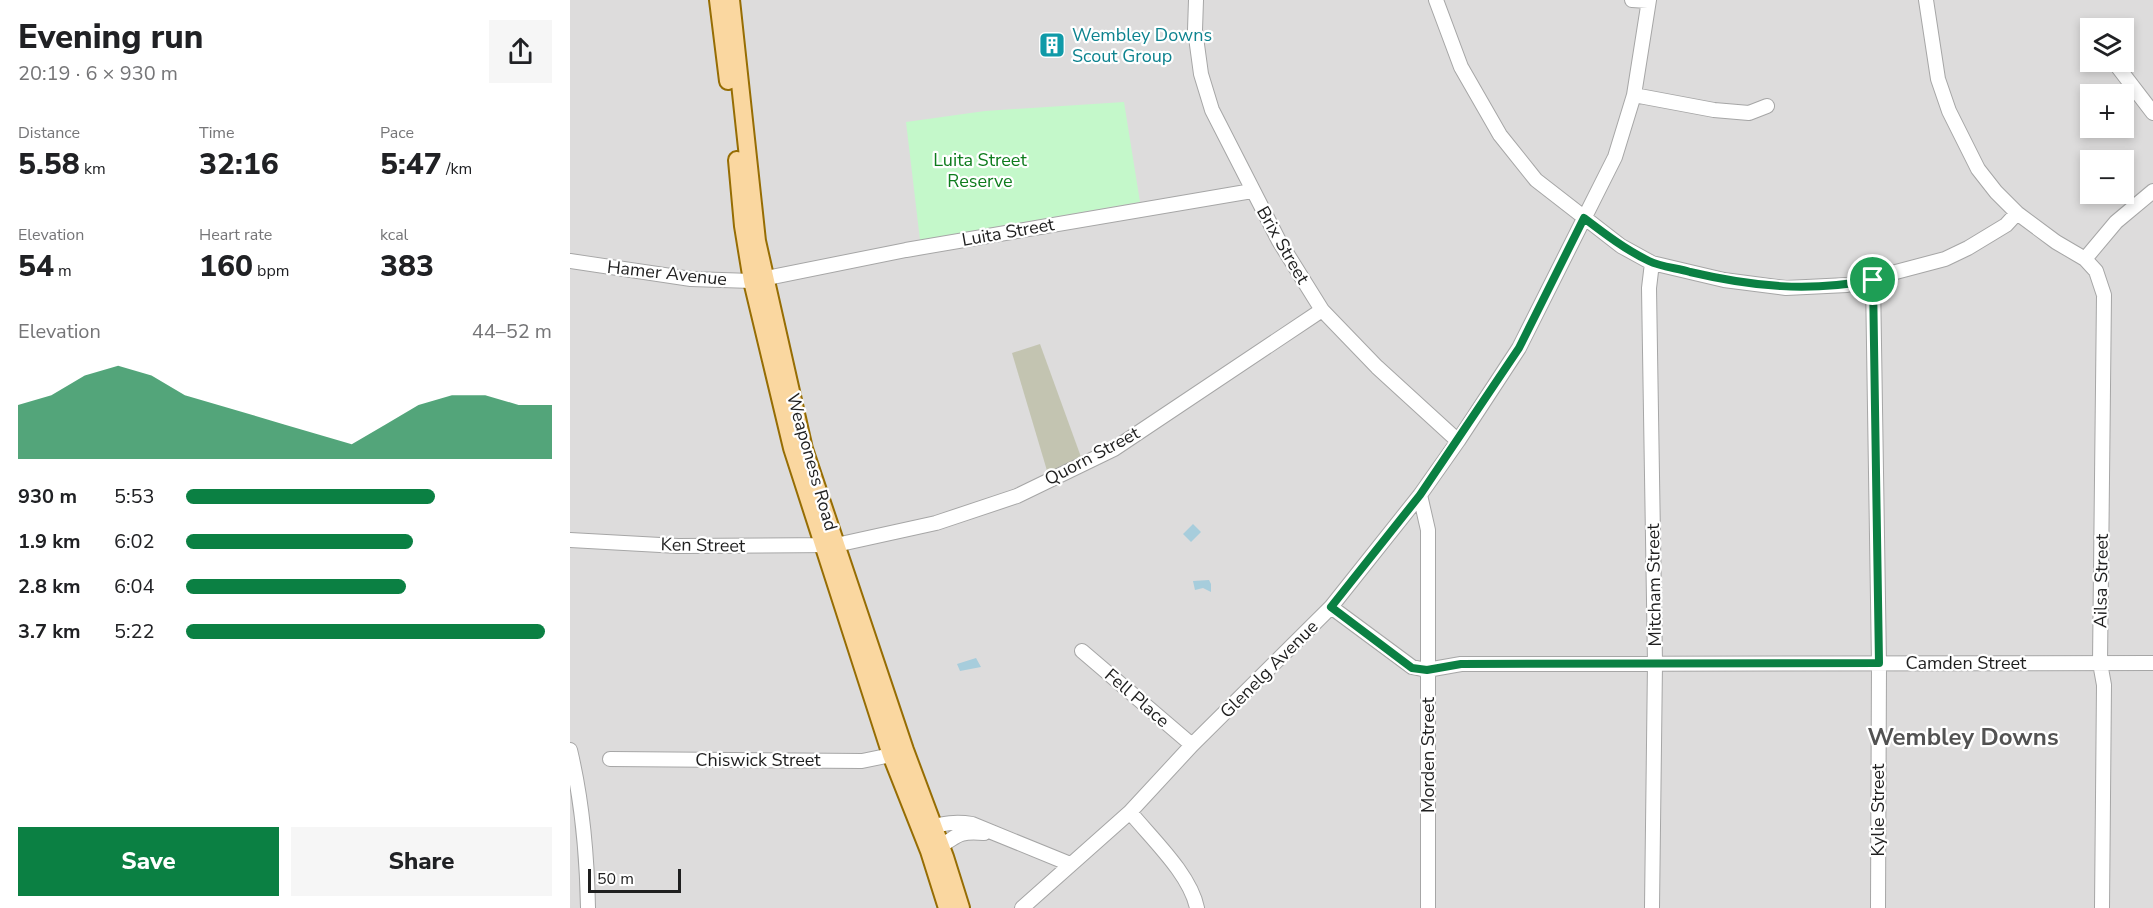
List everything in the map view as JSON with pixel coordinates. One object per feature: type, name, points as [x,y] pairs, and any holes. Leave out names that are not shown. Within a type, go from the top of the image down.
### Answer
[{"type":"main road","name":"Weaponess Road","points":[[718,0],[734,128],[743,226],[830,545],[898,753],[961,908]]},
{"type":"main road","name":"Weaponess Road","points":[[730,0],[757,242],[759,280]]},
{"type":"main road","name":"Weaponess Road","points":[[935,848],[947,908]]},
{"type":"street","name":"Brix Street","points":[[1196,0],[1195,30],[1201,74],[1212,110],[1279,241],[1322,310],[1377,367],[1458,441]]},
{"type":"street","points":[[1437,0],[1461,67],[1500,135],[1536,180],[1621,246],[1652,263],[1724,280],[1786,288],[1847,285],[1873,280],[1945,259],[2006,225],[2017,213]]},
{"type":"street","points":[[1632,0],[1648,0]]},
{"type":"street","name":"Glenelg Avenue","points":[[1010,908],[1026,904],[1130,812],[1192,746],[1331,607],[1420,495],[1458,441],[1519,348],[1615,157],[1634,95],[1648,0]]},
{"type":"street","points":[[1926,0],[1938,79],[1949,111],[1978,169],[2017,213],[2056,242],[2085,259],[2116,222],[2153,191]]},
{"type":"street","points":[[2122,72],[2153,113]]},
{"type":"street","points":[[1634,95],[1714,110],[1749,113],[1767,106]]},
{"type":"street","name":"Luita Street","points":[[759,280],[906,250],[1252,191]]},
{"type":"street","name":"Ailsa Street","points":[[2085,259],[2096,271],[2104,295],[2100,663],[2104,685],[2102,908]]},
{"type":"street","name":"Hamer Avenue","points":[[570,261],[691,279],[759,280]]},
{"type":"street","name":"Mitcham Street","points":[[1652,263],[1649,288],[1655,663],[1652,908]]},
{"type":"street","name":"Kylie Street","points":[[1873,280],[1879,663],[1878,908]]},
{"type":"street","name":"Quorn Street","points":[[830,545],[936,523],[1017,496],[1114,449],[1322,310]]},
{"type":"street","name":"Morden Street","points":[[1420,495],[1428,530],[1428,908]]},
{"type":"street","name":"Ken Street","points":[[570,540],[678,546],[830,545]]},
{"type":"street","points":[[1331,607],[1412,668],[1427,670]]},
{"type":"street","name":"Fell Place","points":[[1082,651],[1192,746]]},
{"type":"street","name":"Camden Street","points":[[1427,670],[1461,664],[2153,663]]},
{"type":"street","points":[[570,753],[582,825],[588,908]]},
{"type":"street","name":"Chiswick Street","points":[[610,759],[862,760],[898,753]]},
{"type":"street","points":[[1130,812],[1183,876],[1197,908]]},
{"type":"street","points":[[927,828],[962,822],[972,824],[1070,864]]},
{"type":"street","points":[[935,848],[961,832],[995,835]]},
{"type":"shaded area","points":[[570,0],[2153,0],[2153,908],[570,908]]},
{"type":"shaded area","points":[[1040,344],[1081,457],[1048,474],[1012,353]]},
{"type":"green space","name":"Luita Street Reserve","points":[[1124,102],[1140,202],[920,240],[906,122],[985,111]]},
{"type":"water","points":[[1193,524],[1201,532],[1191,542],[1183,534]]},
{"type":"water","points":[[1209,580],[1211,592],[1203,588],[1195,590],[1193,581]]},
{"type":"water","points":[[976,658],[981,667],[960,671],[957,664]]},
{"type":"place","name":"Wembley Downs Scout Group","points":[[1052,45]]},
{"type":"district","name":"Wembley Downs","points":[[1963,737]]},
{"type":"route","points":[[1584,218],[1621,246],[1652,263],[1724,280],[1786,288],[1847,285],[1873,280],[1879,663],[1461,664],[1427,670],[1412,668],[1331,607],[1420,495],[1519,348],[1584,218]]}]
